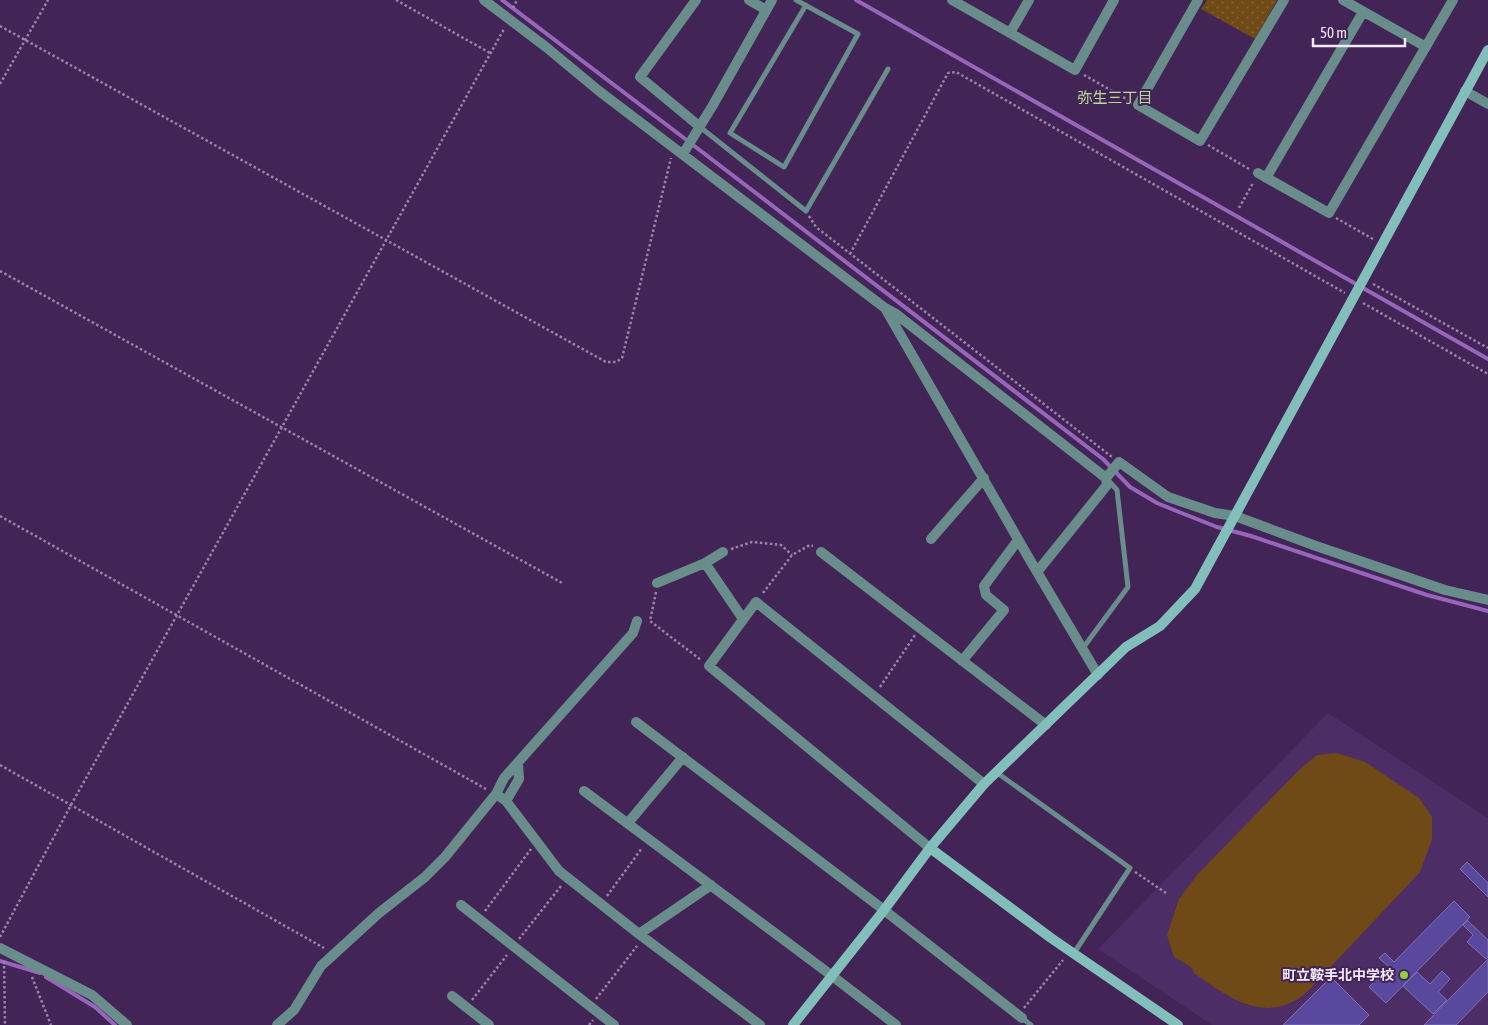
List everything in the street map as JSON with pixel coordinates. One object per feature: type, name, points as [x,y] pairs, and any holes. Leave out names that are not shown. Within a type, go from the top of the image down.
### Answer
[{"type":"street","points":[[484,0],[599,91],[885,308],[896,314],[1106,478],[1107,485],[1037,572]]},
{"type":"street","points":[[696,0],[640,77],[700,126]]},
{"type":"street","points":[[749,0],[766,10]]},
{"type":"street","points":[[679,151],[700,126],[713,105],[772,0]]},
{"type":"street","points":[[952,0],[1075,70],[1114,0]]},
{"type":"street","points":[[1010,33],[1029,0]]},
{"type":"street","points":[[1198,0],[1138,105],[1200,141],[1284,0]]},
{"type":"street","points":[[1343,0],[1426,47]]},
{"type":"street","points":[[1363,12],[1262,176],[1329,214],[1453,0]]},
{"type":"street","points":[[793,1025],[884,910],[930,848],[984,784],[1126,647],[1160,626],[1195,589],[1488,50]]},
{"type":"street","points":[[1465,91],[1488,104]]},
{"type":"street","points":[[885,308],[1098,675]]},
{"type":"street","points":[[1106,478],[1119,462],[1168,497],[1215,514],[1235,516],[1445,590],[1488,600]]},
{"type":"street","points":[[931,539],[984,478]]},
{"type":"street","points":[[962,661],[1004,610],[986,595],[984,586],[1018,540]]},
{"type":"street","points":[[658,583],[705,563],[723,552]]},
{"type":"street","points":[[821,552],[1046,725]]},
{"type":"street","points":[[705,563],[743,619]]},
{"type":"street","points":[[984,784],[756,602],[709,666],[930,848],[1072,952],[1178,1025]]},
{"type":"street","points":[[277,1025],[294,1010],[321,966],[379,913],[425,877],[444,857],[496,794],[504,778],[628,640],[638,622]]},
{"type":"street","points":[[636,722],[884,910],[1020,1017]]},
{"type":"street","points":[[628,824],[683,757]]},
{"type":"street","points":[[506,801],[519,780],[518,763]]},
{"type":"street","points":[[584,790],[832,974],[896,1025]]},
{"type":"street","points":[[496,794],[506,801],[560,871],[760,1025]]},
{"type":"street","points":[[642,936],[711,885]]},
{"type":"street","points":[[461,905],[614,1025]]},
{"type":"street","points":[[2,949],[92,995],[127,1025]]},
{"type":"street","points":[[452,996],[490,1025]]},
{"type":"lane","points":[[796,0],[858,34],[784,167],[730,133],[806,6]]},
{"type":"lane","points":[[700,126],[806,211],[888,68]]},
{"type":"lane","points":[[1082,649],[1128,587],[1117,490],[1106,478]]},
{"type":"lane","points":[[996,772],[1130,868],[1072,952]]},
{"type":"lane","points":[[1020,1017],[1030,1025]]},
{"type":"path","points":[[0,84],[48,0]]},
{"type":"path","points":[[396,0],[490,52]]},
{"type":"path","points":[[0,937],[71,805],[509,19]]},
{"type":"path","points":[[0,26],[606,362],[616,362],[622,358],[679,151]]},
{"type":"path","points":[[1075,70],[1138,105]]},
{"type":"path","points":[[850,254],[948,73],[956,72],[1356,295],[1488,374]]},
{"type":"path","points":[[1200,141],[1262,176],[1239,208]]},
{"type":"path","points":[[806,211],[816,227],[1119,462]]},
{"type":"path","points":[[1329,214],[1377,242]]},
{"type":"path","points":[[0,271],[564,584]]},
{"type":"path","points":[[1365,279],[1488,348]]},
{"type":"path","points":[[0,516],[496,794]]},
{"type":"path","points":[[723,552],[752,542],[781,545],[792,555]]},
{"type":"path","points":[[756,602],[792,555],[810,545],[821,552]]},
{"type":"path","points":[[658,583],[650,620],[709,666]]},
{"type":"path","points":[[874,696],[920,628]]},
{"type":"path","points":[[0,765],[334,953]]},
{"type":"path","points":[[601,904],[649,839]]},
{"type":"path","points":[[479,919],[537,842]]},
{"type":"path","points":[[1130,868],[1166,893]]},
{"type":"path","points":[[467,1008],[513,946],[568,878]]},
{"type":"path","points":[[591,1007],[642,936]]},
{"type":"path","points":[[2,949],[5,1025]]},
{"type":"path","points":[[1020,1017],[1072,952]]},
{"type":"path","points":[[25,960],[51,1025]]},
{"type":"shaded area","points":[[1207,0],[1277,0],[1255,39],[1201,9]]},
{"type":"shaded area","points":[[1328,713],[1488,818],[1488,1025],[1212,1025],[1098,949]]},
{"type":"shaded area","points":[[1337,753],[1365,762],[1419,798],[1432,817],[1432,840],[1420,872],[1308,991],[1298,999],[1279,1007],[1266,1008],[1240,1002],[1194,973],[1191,967],[1174,957],[1167,935],[1179,899],[1197,875],[1299,770],[1317,755]]},
{"type":"building","points":[[1467,862],[1488,883],[1488,897],[1460,869]]},
{"type":"building","points":[[1454,901],[1470,917],[1386,1003],[1369,987],[1389,967],[1379,958],[1385,953],[1394,962]]},
{"type":"building","points":[[1467,920],[1488,940],[1488,957],[1486,959],[1467,942],[1473,935],[1463,925]]},
{"type":"building","points":[[1488,959],[1488,992],[1456,1025],[1424,1025]]},
{"type":"building","points":[[1442,971],[1450,979],[1438,992],[1447,1000],[1433,1014],[1403,986],[1417,972],[1430,984]]},
{"type":"building","points":[[1331,977],[1369,1015],[1359,1025],[1283,1025]]},
{"type":"waterway","points":[[502,0],[1103,459],[1130,487],[1157,503],[1217,527],[1251,536],[1427,595],[1488,611]]},
{"type":"waterway","points":[[856,0],[1488,359]]},
{"type":"waterway","points":[[0,961],[40,973]]},
{"type":"waterway","points":[[46,977],[95,1007],[115,1025]]},
{"type":"place","name":"町立鞍手北中学校","points":[[1404,975]]},
{"type":"district","name":"弥生三丁目","points":[[1115,98]]}]
